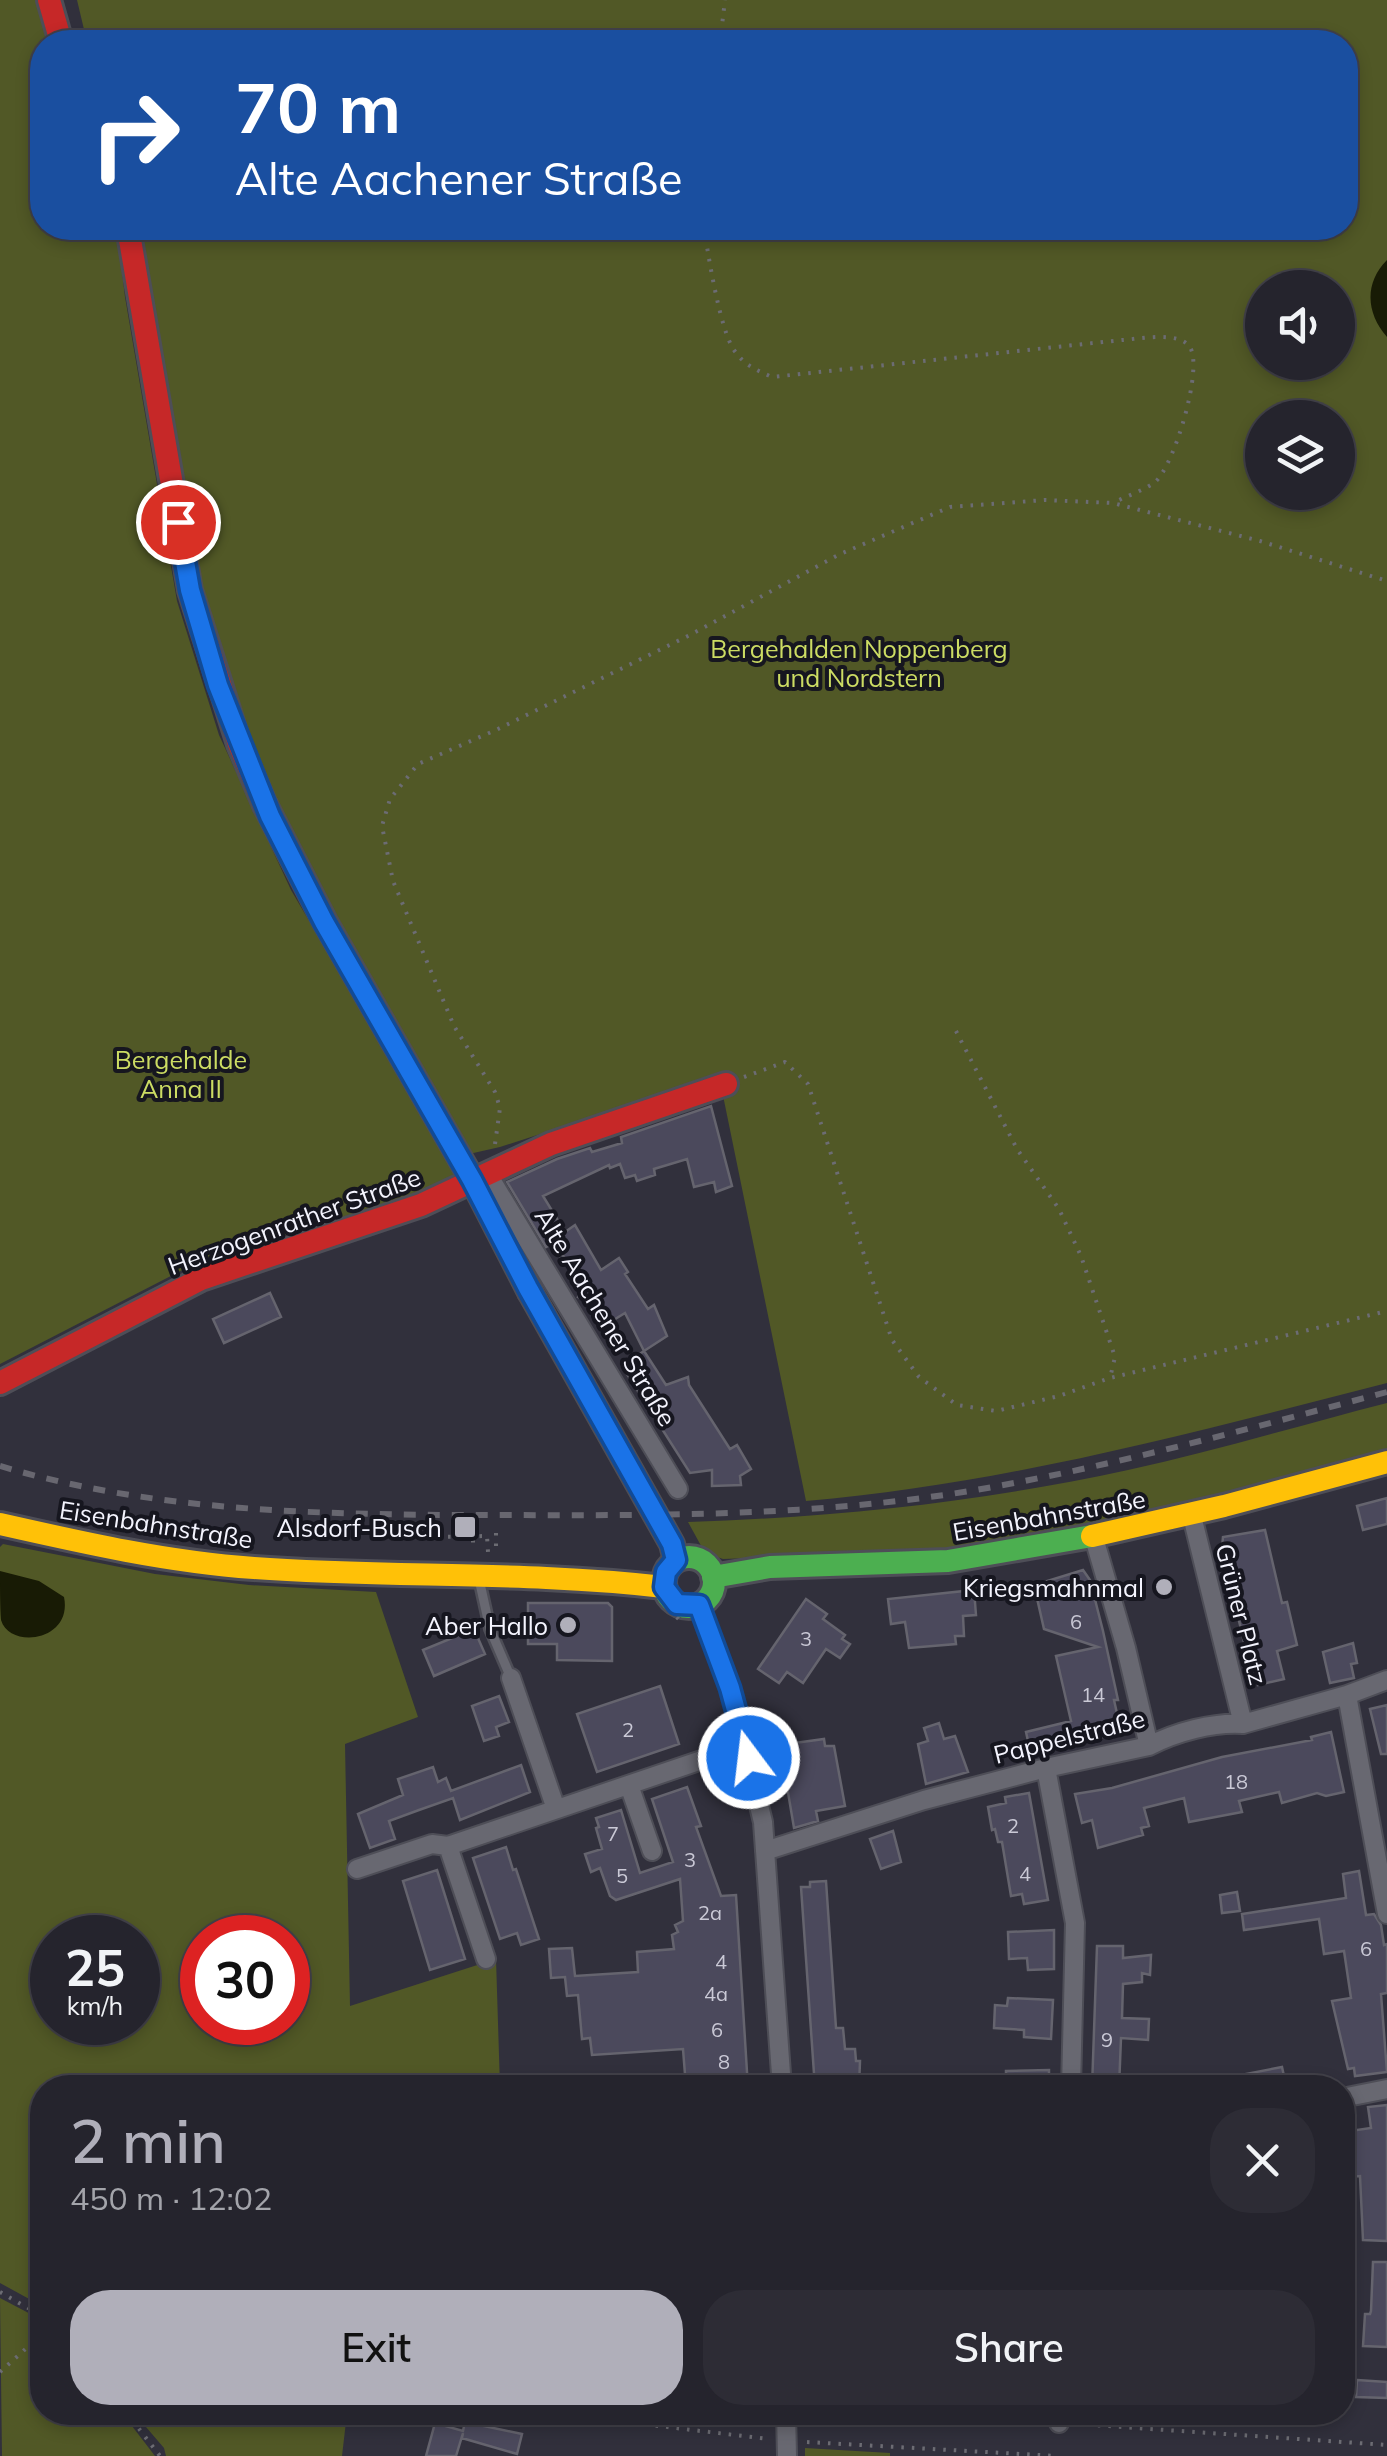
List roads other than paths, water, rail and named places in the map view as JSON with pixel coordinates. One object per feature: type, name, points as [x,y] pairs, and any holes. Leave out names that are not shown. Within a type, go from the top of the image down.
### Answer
[{"type":"street","points":[[49,0],[58,30]]},
{"type":"street","name":"Alte Aachener Straße","points":[[130,240],[190,590],[239,744],[270,816],[324,922],[678,1489]]},
{"type":"street","name":"Herzogenrather Straße","points":[[0,1383],[201,1279],[421,1205],[608,1122],[726,1084]]},
{"type":"street","name":"Alte Aachener Straße","points":[[480,1177],[528,1288],[656,1515],[676,1560]]},
{"type":"street","name":"Eisenbahnstraße","points":[[713,1577],[731,1572],[808,1567],[927,1564],[1044,1548],[1192,1516],[1387,1462]]},
{"type":"street","name":"Grüner Platz","points":[[1192,1516],[1243,1724]]},
{"type":"street","name":"Eisenbahnstraße","points":[[0,1524],[120,1552],[210,1564],[311,1572],[488,1567],[664,1587]]},
{"type":"street","points":[[1094,1538],[1126,1648],[1148,1746]]},
{"type":"street","points":[[699,1559],[713,1577],[711,1593],[699,1605],[677,1604],[664,1587],[666,1572],[676,1560],[699,1559]]},
{"type":"street","points":[[699,1605],[746,1745],[766,1851],[781,2075]]},
{"type":"street","points":[[511,1678],[556,1809]]},
{"type":"street","name":"Pappelstraße","points":[[766,1851],[924,1800],[1148,1746],[1163,1738],[1227,1723],[1243,1724],[1387,1680]]},
{"type":"street","points":[[1347,1695],[1387,1914]]},
{"type":"street","points":[[357,1870],[432,1844],[448,1846],[746,1745]]},
{"type":"street","points":[[1046,1768],[1075,1923],[1071,2075]]},
{"type":"street","points":[[629,1784],[652,1851]]},
{"type":"street","points":[[448,1846],[486,1959]]},
{"type":"street","points":[[1355,2095],[1387,2089]]},
{"type":"lane","points":[[488,1567],[479,1589],[490,1629],[511,1678]]},
{"type":"railway","points":[[0,1466],[112,1492],[283,1511],[586,1515],[781,1511],[911,1499],[1079,1470],[1387,1392]]},
{"type":"place","name":"Alsdorf-Busch","points":[[465,1527]]},
{"type":"place","name":"Kriegsmahnmal","points":[[1164,1587]]},
{"type":"place","name":"Aber Hallo","points":[[568,1625]]},
{"type":"park label","name":"Bergehalden Noppenberg und Nordstern","points":[[859,662]]},
{"type":"park label","name":"Bergehalde Anna II","points":[[181,1074]]}]
